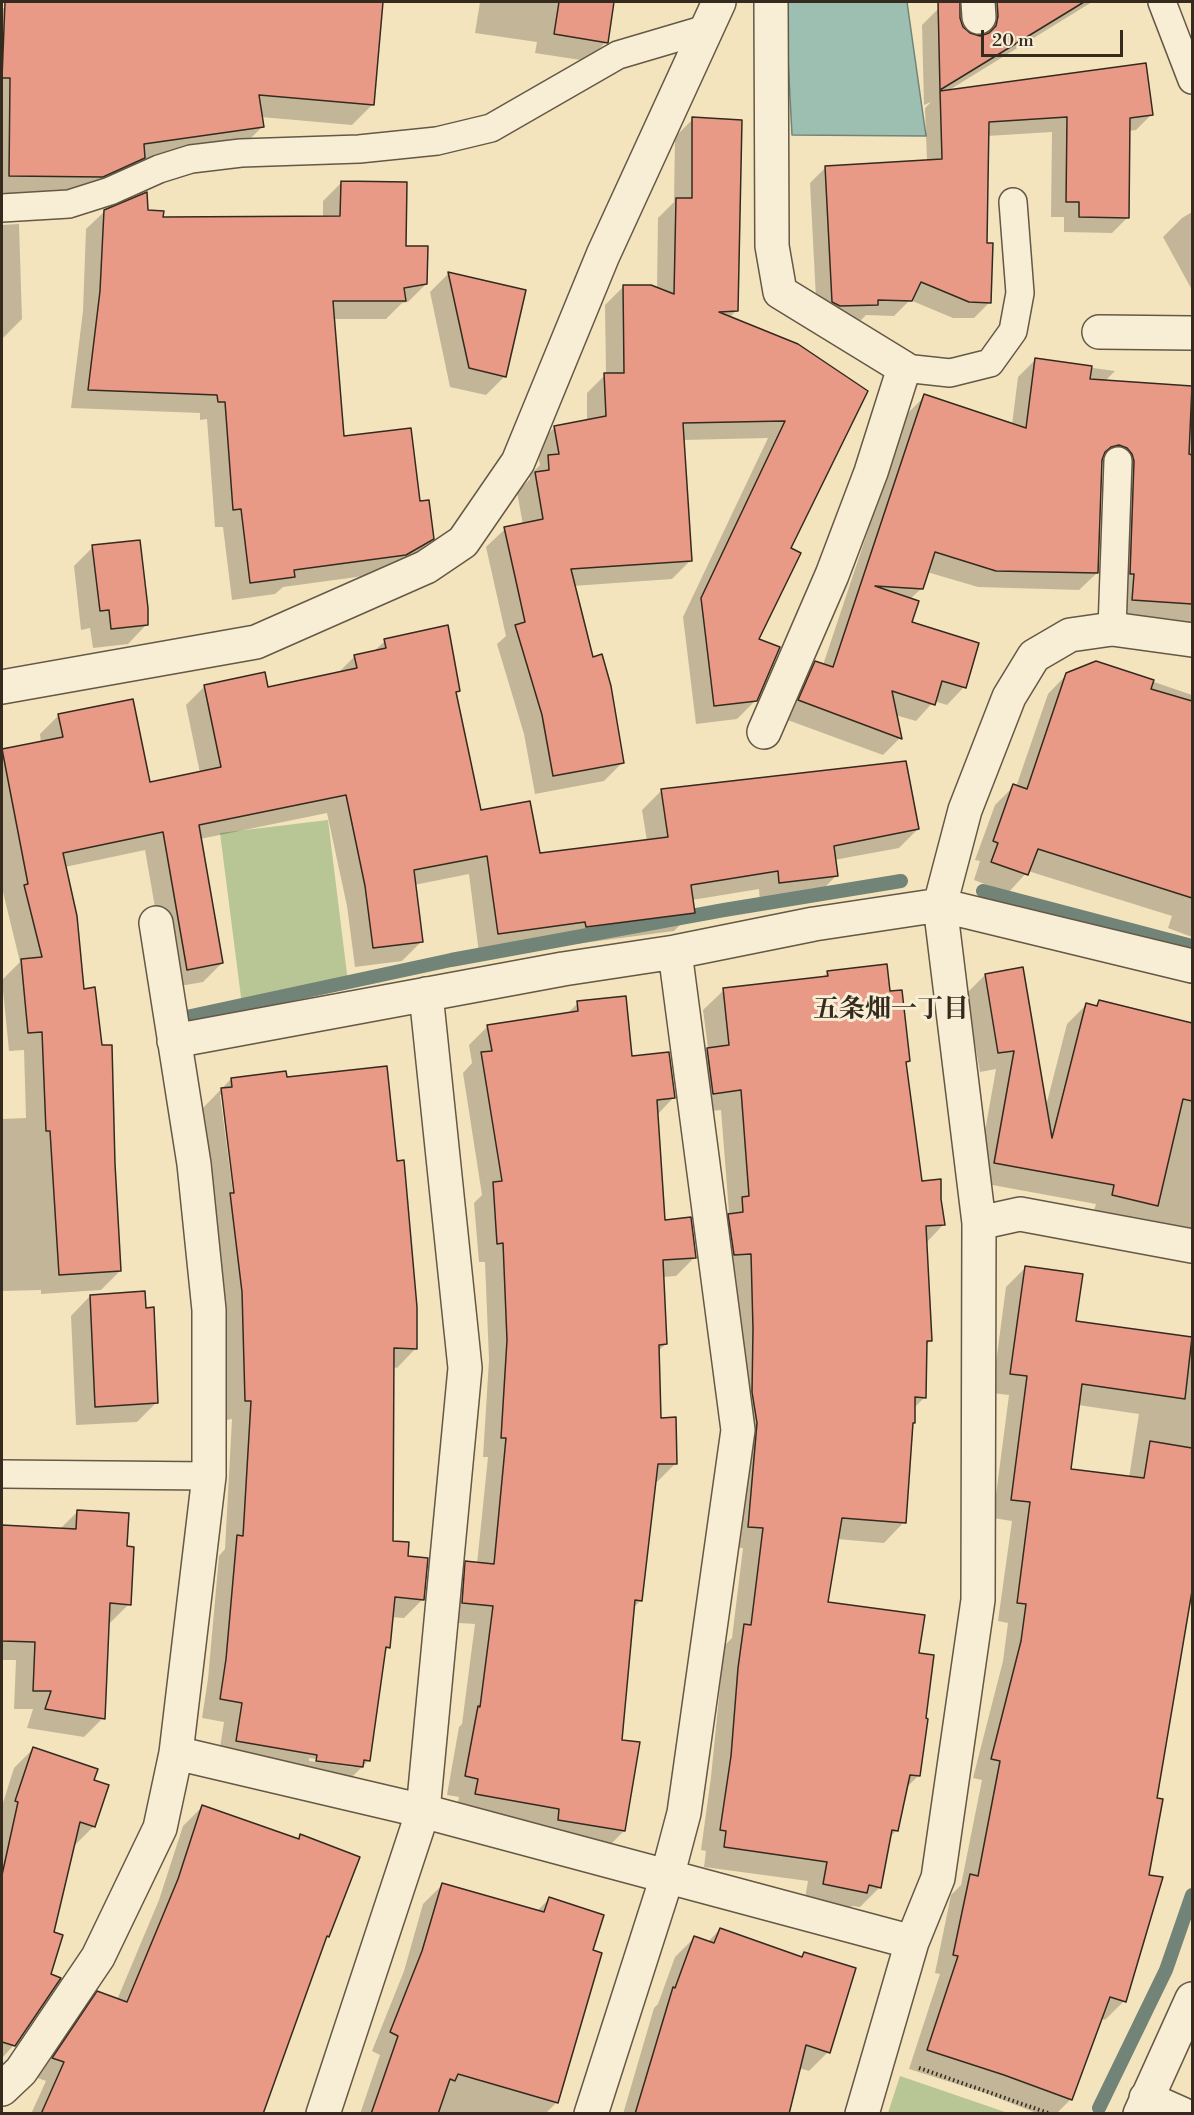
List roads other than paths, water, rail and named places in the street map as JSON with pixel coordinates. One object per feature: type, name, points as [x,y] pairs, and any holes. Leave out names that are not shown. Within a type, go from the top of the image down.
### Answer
[{"type":"street","points":[[764,732],[832,575],[871,472],[904,368],[780,292],[772,246],[771,2]]},
{"type":"street","points":[[2,687],[256,642],[426,567],[462,542],[518,462],[603,255],[713,15]]},
{"type":"street","points":[[1099,332],[1192,333]]},
{"type":"street","points":[[862,2114],[912,1942],[938,1878],[978,1600],[979,1223],[940,905],[965,810],[1009,697],[1034,656],[1070,635],[1112,629],[1192,640]]},
{"type":"street","points":[[174,1041],[563,969],[675,952],[814,924],[940,905],[1192,966]]},
{"type":"street","points":[[2,2089],[21,2071],[98,1957],[160,1828],[176,1753],[209,1476],[209,1310],[194,1164],[156,924]]},
{"type":"street","points":[[591,2114],[667,1877],[684,1813],[738,1430],[675,952]]},
{"type":"street","points":[[323,2114],[423,1811],[465,1368],[426,994]]},
{"type":"street","points":[[979,1223],[1020,1214],[1192,1246]]},
{"type":"street","points":[[176,1753],[423,1811],[912,1942]]},
{"type":"street","points":[[1182,2114],[1143,2106],[1192,1999]]},
{"type":"lane","points":[[1162,2],[1192,80]]},
{"type":"lane","points":[[2,208],[69,204],[110,191],[159,169],[191,159],[241,153],[359,149],[437,141],[491,128],[618,55],[713,15]]},
{"type":"lane","points":[[904,368],[951,373],[990,363],[1013,331],[1020,293],[1013,202]]},
{"type":"lane","points":[[1112,629],[1118,461]]},
{"type":"lane","points":[[2,1474],[209,1476]]},
{"type":"waterway","points":[[177,1019],[451,960],[724,910],[901,881]]},
{"type":"waterway","points":[[983,891],[1192,946]]},
{"type":"waterway","points":[[1099,2108],[1166,1970],[1192,1895]]},
{"type":"district","name":"五条畑一丁目","points":[[891,1011]]}]
